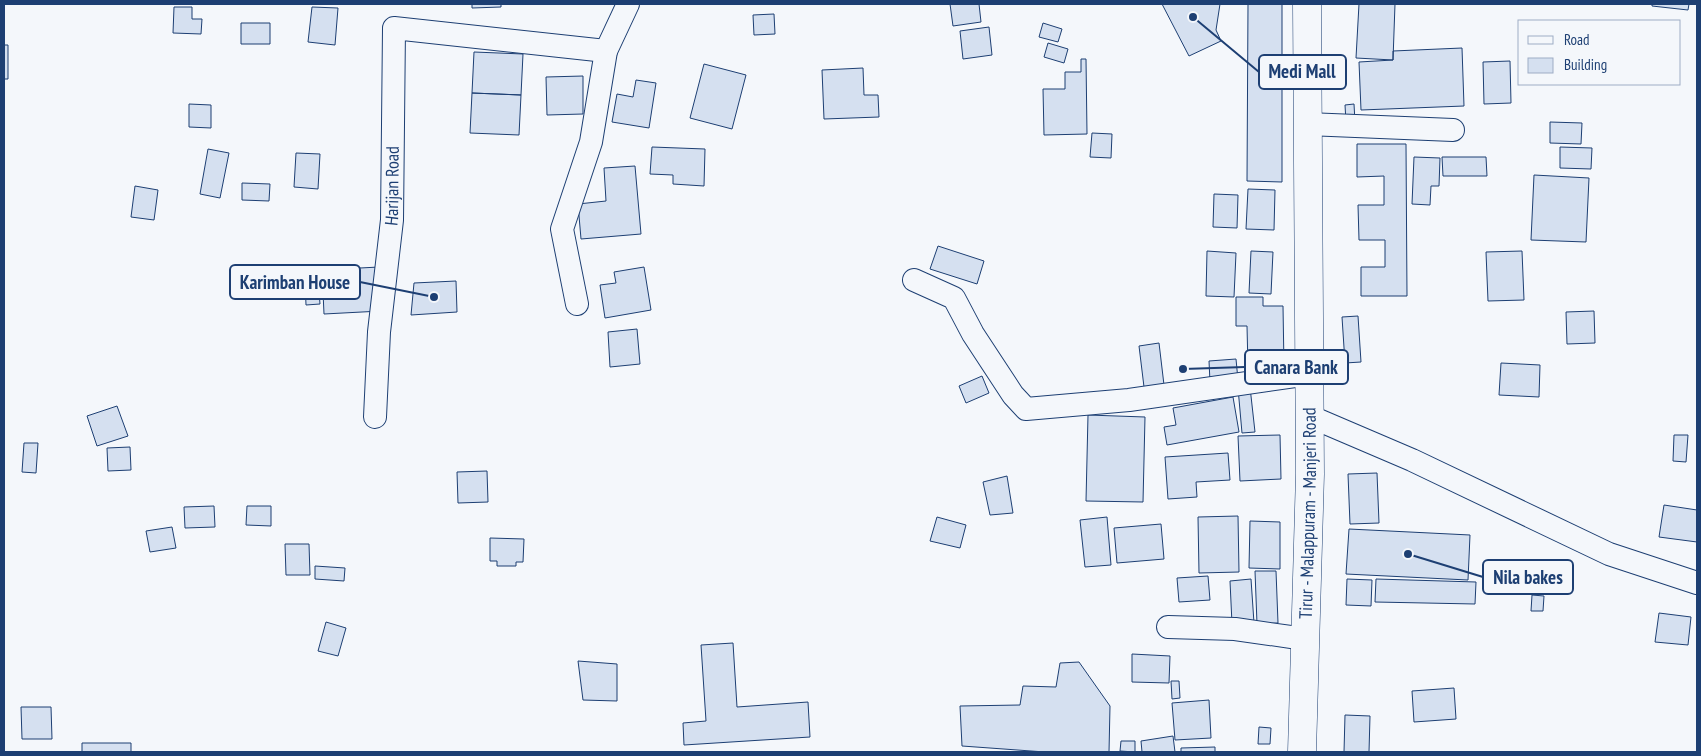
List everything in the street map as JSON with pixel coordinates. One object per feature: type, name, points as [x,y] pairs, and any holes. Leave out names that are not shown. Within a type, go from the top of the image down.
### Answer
[{"type":"main road","name":"Tirur - Malappuram - Manjeri Road","points":[[1302,752],[1310,474],[1307,4]]},
{"type":"street","points":[[577,304],[562,229],[591,142],[606,51],[628,4]]},
{"type":"street","name":"Harijan Road","points":[[375,417],[379,332],[392,220],[394,28],[468,38],[606,51]]},
{"type":"street","points":[[1307,124],[1454,130]]},
{"type":"street","points":[[914,280],[954,298],[973,334],[1013,395],[1026,409],[1128,400],[1309,374]]},
{"type":"street","points":[[1309,416],[1412,460],[1609,554],[1697,583]]},
{"type":"street","points":[[1168,627],[1235,629],[1305,639]]},
{"type":"building","points":[[472,4],[501,4],[501,7],[472,8]]},
{"type":"building","points":[[950,4],[979,4],[981,22],[953,26]]},
{"type":"building","points":[[1162,4],[1220,4],[1216,30],[1221,41],[1189,56]]},
{"type":"building","points":[[1248,4],[1282,4],[1282,182],[1247,181]]},
{"type":"building","points":[[1359,4],[1395,4],[1393,60],[1356,58]]},
{"type":"building","points":[[1652,4],[1689,4],[1688,10],[1652,6]]},
{"type":"building","points":[[174,7],[192,7],[192,19],[202,19],[201,34],[173,33]]},
{"type":"building","points":[[312,7],[338,8],[335,45],[308,42]]},
{"type":"building","points":[[774,14],[775,34],[754,35],[753,15]]},
{"type":"building","points":[[241,23],[270,23],[270,44],[241,44]]},
{"type":"building","points":[[1043,23],[1062,29],[1058,42],[1039,37]]},
{"type":"building","points":[[989,27],[992,55],[963,59],[960,31]]},
{"type":"building","points":[[1048,43],[1068,49],[1064,63],[1044,57]]},
{"type":"building","points":[[4,45],[8,45],[8,79],[4,79]]},
{"type":"building","points":[[1462,48],[1464,106],[1361,110],[1359,62],[1393,60],[1393,51]]},
{"type":"building","points":[[474,52],[523,54],[521,95],[472,93]]},
{"type":"building","points":[[1081,59],[1086,59],[1087,134],[1044,135],[1043,89],[1065,89],[1065,72],[1081,72]]},
{"type":"building","points":[[1510,61],[1511,103],[1484,104],[1483,62]]},
{"type":"building","points":[[704,64],[746,75],[732,129],[690,118]]},
{"type":"building","points":[[863,68],[864,95],[878,95],[879,117],[824,119],[822,70]]},
{"type":"building","points":[[583,76],[583,114],[547,115],[546,77]]},
{"type":"building","points":[[636,80],[656,83],[649,128],[612,122],[617,94],[633,97]]},
{"type":"building","points":[[472,93],[521,95],[519,135],[470,133]]},
{"type":"building","points":[[189,104],[211,105],[211,128],[189,127]]},
{"type":"building","points":[[1354,104],[1355,122],[1346,122],[1345,105]]},
{"type":"building","points":[[1550,122],[1582,123],[1581,144],[1550,143]]},
{"type":"building","points":[[1092,133],[1112,134],[1111,158],[1090,157]]},
{"type":"building","points":[[1357,144],[1406,144],[1407,296],[1361,296],[1361,267],[1385,267],[1385,240],[1359,240],[1358,205],[1384,205],[1384,176],[1357,177]]},
{"type":"building","points":[[652,147],[705,149],[704,186],[673,184],[673,175],[650,174]]},
{"type":"building","points":[[1560,147],[1592,148],[1591,169],[1560,168]]},
{"type":"building","points":[[208,149],[229,153],[220,198],[200,194]]},
{"type":"building","points":[[296,153],[320,154],[318,189],[294,187]]},
{"type":"building","points":[[1414,157],[1440,158],[1439,186],[1431,186],[1430,205],[1412,204]]},
{"type":"building","points":[[1442,157],[1486,157],[1487,176],[1443,176]]},
{"type":"building","points":[[635,166],[641,234],[581,239],[578,204],[606,201],[604,168]]},
{"type":"building","points":[[1534,175],[1589,178],[1586,242],[1531,240]]},
{"type":"building","points":[[242,183],[270,184],[269,201],[242,200]]},
{"type":"building","points":[[135,186],[158,190],[154,220],[131,217]]},
{"type":"building","points":[[1248,189],[1275,190],[1274,230],[1246,229]]},
{"type":"building","points":[[1214,194],[1238,195],[1237,228],[1213,227]]},
{"type":"building","points":[[938,246],[984,261],[977,284],[930,269]]},
{"type":"building","points":[[1207,251],[1236,253],[1234,297],[1206,296]]},
{"type":"building","points":[[1251,251],[1273,252],[1271,294],[1249,293]]},
{"type":"building","points":[[1522,251],[1524,300],[1488,301],[1486,252]]},
{"type":"building","points":[[379,267],[381,311],[324,314],[322,270]]},
{"type":"building","points":[[644,267],[651,310],[605,318],[600,285],[616,283],[614,272]]},
{"type":"building","points":[[318,279],[320,304],[306,305],[305,280]]},
{"type":"building","points":[[456,281],[457,312],[411,315],[414,283]]},
{"type":"building","points":[[1236,297],[1263,297],[1263,306],[1283,306],[1284,367],[1248,368],[1247,326],[1236,326]]},
{"type":"building","points":[[1594,311],[1595,343],[1567,344],[1566,312]]},
{"type":"building","points":[[1358,316],[1361,362],[1345,363],[1342,317]]},
{"type":"building","points":[[637,329],[640,364],[610,367],[608,332]]},
{"type":"building","points":[[1159,343],[1164,385],[1144,387],[1139,346]]},
{"type":"building","points":[[1236,359],[1238,380],[1210,382],[1209,361]]},
{"type":"building","points":[[1501,363],[1540,365],[1539,397],[1499,395]]},
{"type":"building","points":[[982,376],[989,393],[966,403],[959,386]]},
{"type":"building","points":[[1250,387],[1255,432],[1242,433],[1238,388]]},
{"type":"building","points":[[1233,397],[1239,432],[1167,445],[1164,427],[1176,425],[1173,408]]},
{"type":"building","points":[[117,406],[128,436],[97,446],[87,416]]},
{"type":"building","points":[[1088,415],[1145,417],[1143,502],[1086,501]]},
{"type":"building","points":[[1280,435],[1281,479],[1240,481],[1238,436]]},
{"type":"building","points":[[1674,435],[1688,435],[1686,462],[1673,461]]},
{"type":"building","points":[[24,443],[38,443],[36,473],[22,472]]},
{"type":"building","points":[[130,447],[131,470],[108,471],[107,448]]},
{"type":"building","points":[[1228,453],[1230,480],[1196,482],[1197,497],[1168,499],[1165,457]]},
{"type":"building","points":[[487,471],[488,502],[458,503],[457,472]]},
{"type":"building","points":[[1377,473],[1379,523],[1350,524],[1348,474]]},
{"type":"building","points":[[1007,476],[1013,513],[990,515],[983,482]]},
{"type":"building","points":[[1664,505],[1697,510],[1697,542],[1659,537]]},
{"type":"building","points":[[214,506],[215,527],[185,528],[184,507]]},
{"type":"building","points":[[247,506],[271,506],[271,526],[246,525]]},
{"type":"building","points":[[1238,516],[1239,572],[1199,573],[1198,517]]},
{"type":"building","points":[[937,517],[966,525],[960,548],[930,541]]},
{"type":"building","points":[[1107,517],[1111,565],[1085,567],[1080,520]]},
{"type":"building","points":[[1250,521],[1280,522],[1280,569],[1249,568]]},
{"type":"building","points":[[1161,524],[1164,559],[1117,563],[1114,528]]},
{"type":"building","points":[[172,527],[176,548],[150,552],[146,531]]},
{"type":"building","points":[[1349,529],[1470,535],[1468,580],[1346,574]]},
{"type":"building","points":[[490,538],[524,539],[523,562],[516,562],[516,566],[497,566],[497,561],[490,561]]},
{"type":"building","points":[[285,544],[309,544],[310,575],[286,575]]},
{"type":"building","points":[[315,566],[345,568],[344,581],[315,579]]},
{"type":"building","points":[[1255,571],[1276,571],[1278,623],[1257,624]]},
{"type":"building","points":[[1208,576],[1210,600],[1179,602],[1177,578]]},
{"type":"building","points":[[1251,579],[1254,623],[1232,624],[1230,581]]},
{"type":"building","points":[[1347,579],[1372,580],[1371,606],[1346,605]]},
{"type":"building","points":[[1376,579],[1476,582],[1475,604],[1375,602]]},
{"type":"building","points":[[1532,595],[1544,596],[1543,611],[1531,611]]},
{"type":"building","points":[[1659,613],[1691,617],[1688,645],[1655,642]]},
{"type":"building","points":[[326,622],[346,628],[338,656],[318,651]]},
{"type":"building","points":[[733,643],[737,707],[808,702],[810,737],[684,745],[683,723],[706,721],[701,645]]},
{"type":"building","points":[[1132,654],[1170,656],[1169,683],[1132,682]]},
{"type":"building","points":[[578,661],[617,664],[617,701],[583,700]]},
{"type":"building","points":[[1079,662],[1110,706],[1109,752],[1045,752],[962,746],[960,706],[1020,705],[1023,686],[1056,687],[1060,663]]},
{"type":"building","points":[[1171,681],[1179,681],[1180,698],[1172,699]]},
{"type":"building","points":[[1454,688],[1456,719],[1414,722],[1412,691]]},
{"type":"building","points":[[1209,700],[1211,738],[1175,740],[1172,703]]},
{"type":"building","points":[[21,707],[51,707],[52,739],[22,739]]},
{"type":"building","points":[[1345,715],[1370,716],[1369,752],[1344,752]]},
{"type":"building","points":[[1259,727],[1271,728],[1270,744],[1258,744]]},
{"type":"building","points":[[1173,736],[1175,752],[1142,752],[1141,741]]},
{"type":"building","points":[[1121,741],[1135,741],[1135,752],[1120,751]]},
{"type":"building","points":[[82,743],[131,743],[131,752],[82,752]]},
{"type":"building","points":[[1215,747],[1215,752],[1181,752],[1181,748]]},
{"type":"place","name":"Medi Mall","points":[[1193,17]]},
{"type":"place","name":"Karimban House","points":[[434,297]]},
{"type":"place","name":"Canara Bank","points":[[1183,369]]},
{"type":"place","name":"Nila bakes","points":[[1408,554]]}]
